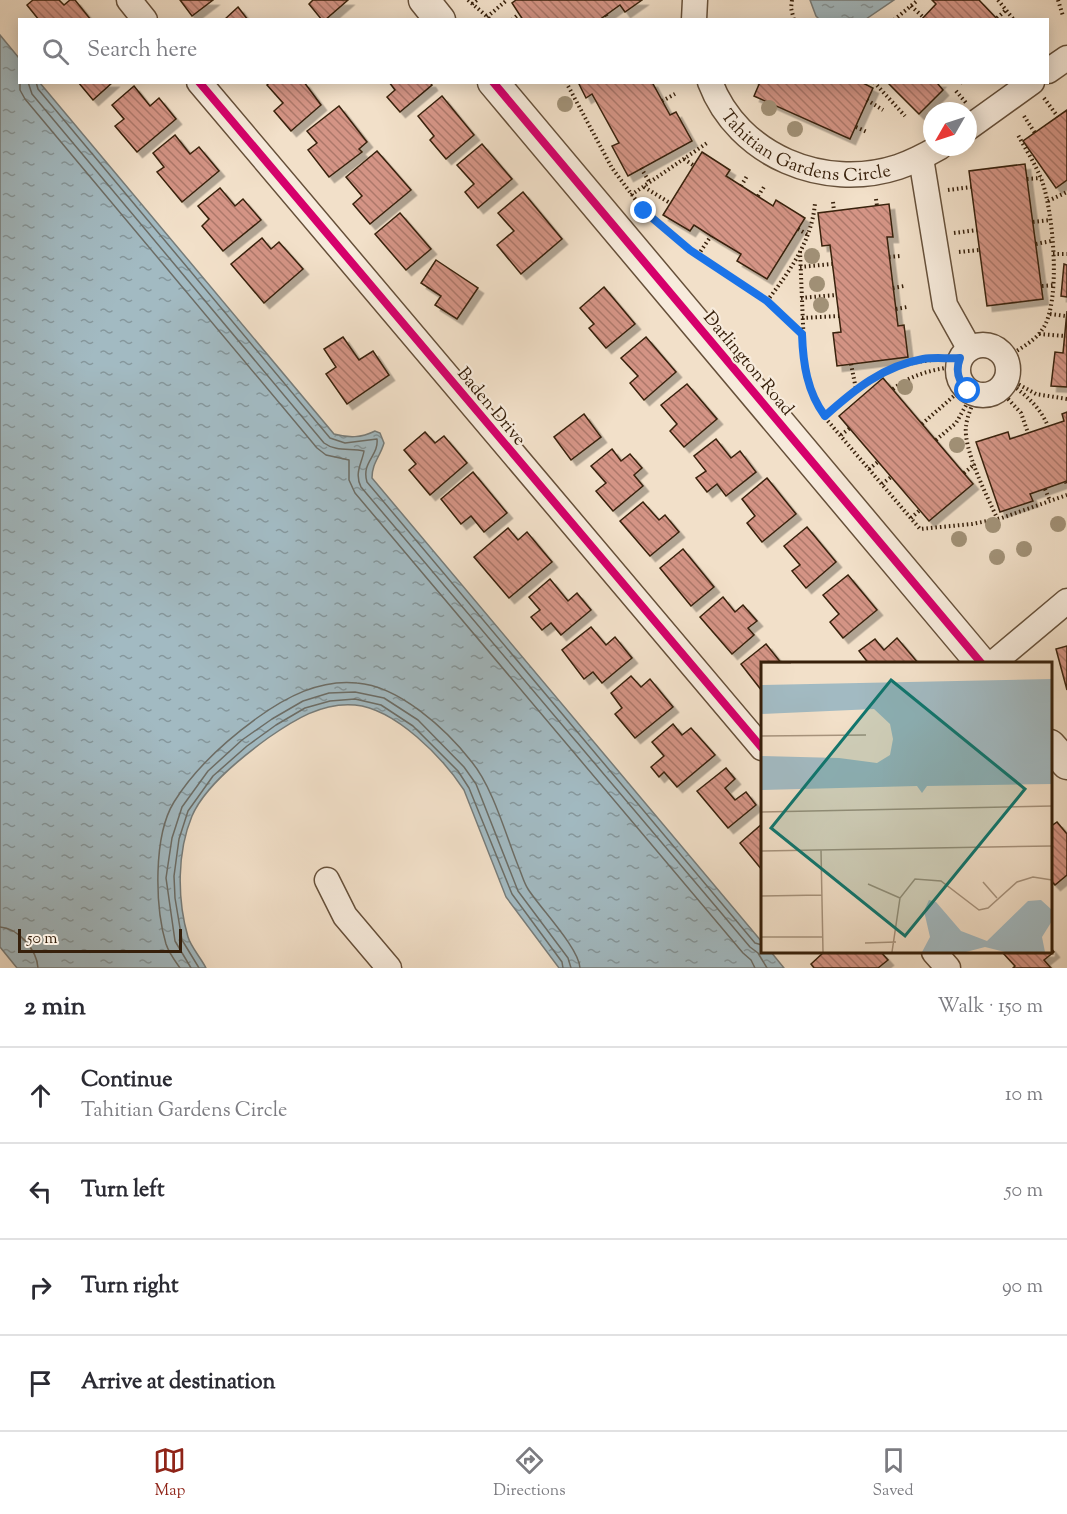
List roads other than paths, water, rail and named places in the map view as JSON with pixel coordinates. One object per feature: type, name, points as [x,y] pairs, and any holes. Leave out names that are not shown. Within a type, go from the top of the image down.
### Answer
[{"type":"street","points":[[129,0],[143,18]]},
{"type":"street","points":[[424,0],[438,18]]},
{"type":"street","points":[[694,18],[695,0]]},
{"type":"street","points":[[1049,71],[1067,58]]},
{"type":"street","name":"Baden Drive","points":[[201,84],[761,747]]},
{"type":"street","name":"Darlington Road","points":[[495,84],[981,662]]},
{"type":"street","name":"Tahitian Gardens Circle","points":[[711,84],[724,110],[742,132],[765,151],[793,165],[849,174],[896,168],[923,155]]},
{"type":"street","points":[[977,122],[1029,84]]},
{"type":"street","name":"Tahitian Gardens Circle","points":[[930,156],[945,305],[967,374]]},
{"type":"street","points":[[977,345],[993,347],[1005,376],[984,395],[967,374],[977,345]]},
{"type":"street","points":[[993,662],[1067,601]]},
{"type":"street","points":[[1052,747],[1067,764]]},
{"type":"street","points":[[327,880],[345,916],[389,968]]},
{"type":"street","points":[[936,953],[948,968]]},
{"type":"water","points":[[810,0],[894,0],[867,18],[818,18]]},
{"type":"water","points":[[0,35],[18,57],[18,84],[41,84],[334,434],[355,437],[375,431],[380,433],[384,443],[373,468],[372,478],[761,941],[761,953],[772,953],[784,968],[559,968],[506,897],[464,790],[455,777],[431,750],[402,725],[371,708],[355,705],[320,709],[288,725],[236,763],[215,783],[198,805],[187,830],[181,860],[180,892],[189,941],[206,968],[17,968],[0,947]]}]
